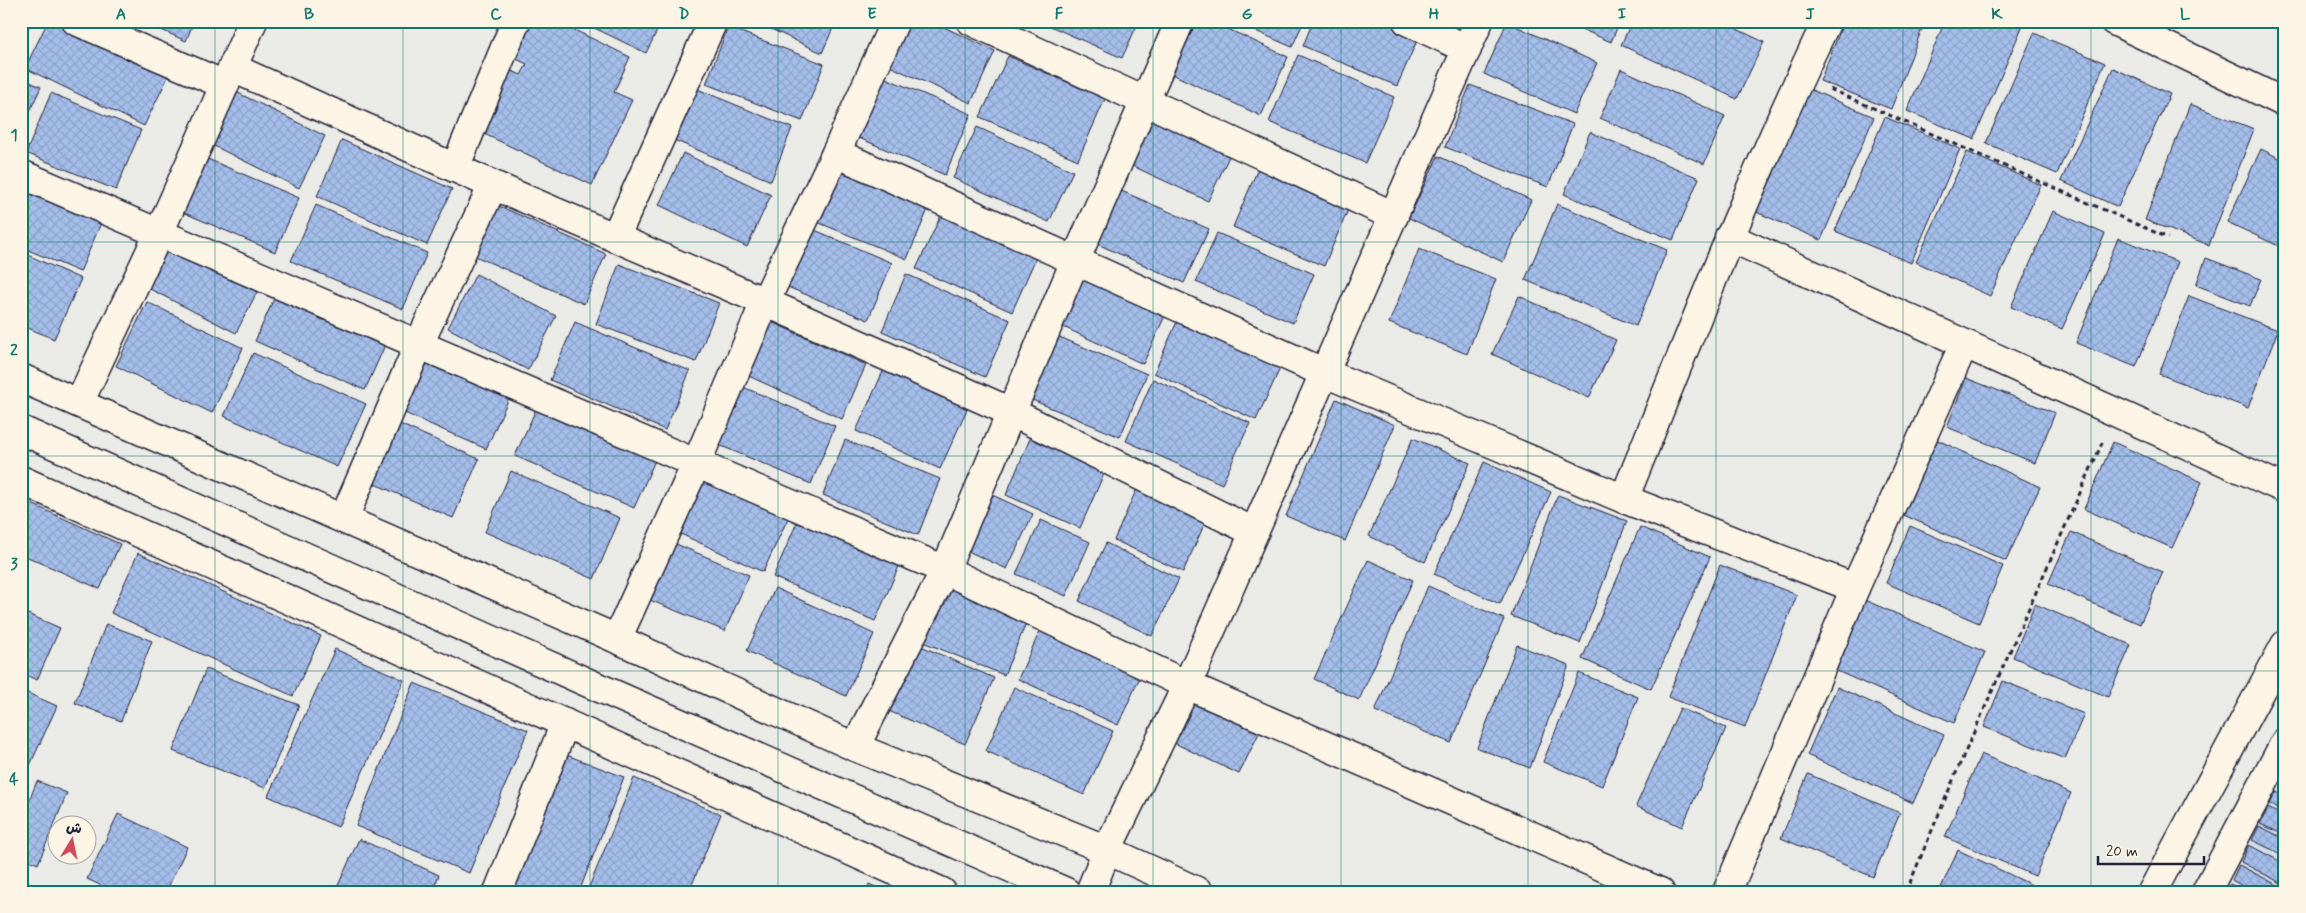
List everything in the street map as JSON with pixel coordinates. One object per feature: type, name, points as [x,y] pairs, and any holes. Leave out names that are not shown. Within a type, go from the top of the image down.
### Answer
[{"type":"street","points":[[76,21],[229,76],[455,168],[765,302],[1011,412],[1254,532]]},
{"type":"street","points":[[79,403],[159,233],[253,21]]},
{"type":"street","points":[[455,168],[516,21]]},
{"type":"street","points":[[615,238],[713,21]]},
{"type":"street","points":[[617,639],[697,462],[765,302],[836,153],[895,21]]},
{"type":"street","points":[[971,21],[1394,216]]},
{"type":"street","points":[[855,747],[945,570],[1075,261],[1180,21]]},
{"type":"street","points":[[1407,21],[1467,49]]},
{"type":"street","points":[[1090,892],[1107,850],[1187,685],[1480,21]]},
{"type":"street","points":[[1624,499],[1729,236],[1800,76],[1827,21]]},
{"type":"street","points":[[2114,21],[2285,103]]},
{"type":"street","points":[[836,153],[1325,373],[1624,499],[1855,588]]},
{"type":"street","points":[[21,174],[697,462],[945,570],[1187,685],[1660,892]]},
{"type":"street","points":[[344,518],[419,344],[493,185]]},
{"type":"street","points":[[1729,236],[2285,489]]},
{"type":"street","points":[[1727,892],[1855,588],[1964,344]]},
{"type":"street","points":[[21,378],[344,518],[855,747],[1107,850],[1199,892]]},
{"type":"street","points":[[21,430],[593,685],[1066,892]]},
{"type":"street","points":[[21,480],[942,892]]},
{"type":"street","points":[[2152,892],[2285,645]]},
{"type":"street","points":[[498,892],[565,723]]},
{"type":"street","points":[[2206,892],[2285,742]]},
{"type":"path","points":[[1800,76],[2168,238]]},
{"type":"path","points":[[1906,892],[1959,766],[2116,413]]},
{"type":"shaded area","points":[[2285,775],[2285,892],[2226,892],[2270,804]]},
{"type":"building","points":[[21,21],[31,21],[21,46]]},
{"type":"building","points":[[48,21],[65,21],[170,73],[144,126],[25,68]]},
{"type":"building","points":[[141,21],[194,21],[186,41]]},
{"type":"building","points":[[532,21],[556,21],[630,57],[614,92],[632,100],[592,185],[480,132],[510,70],[521,75],[527,64],[514,58]]},
{"type":"building","points":[[580,21],[662,21],[646,53]]},
{"type":"building","points":[[754,21],[836,21],[822,53]]},
{"type":"building","points":[[902,21],[931,21],[995,51],[971,103],[883,63]]},
{"type":"building","points":[[1039,21],[1139,21],[1122,58]]},
{"type":"building","points":[[1194,21],[1211,21],[1288,57],[1261,116],[1170,73]]},
{"type":"building","points":[[1233,21],[1304,21],[1292,47]]},
{"type":"building","points":[[1313,21],[1389,21],[1420,34],[1397,86],[1303,46]]},
{"type":"building","points":[[1563,21],[1620,21],[1611,42]]},
{"type":"building","points":[[1632,21],[1720,21],[1764,42],[1737,99],[1621,45]]},
{"type":"building","points":[[1844,21],[1925,21],[1891,109],[1820,81]]},
{"type":"building","points":[[1945,21],[2009,21],[2022,27],[1974,139],[1907,111]]},
{"type":"building","points":[[1507,22],[1597,63],[1574,114],[1484,74]]},
{"type":"building","points":[[728,27],[824,64],[802,121],[706,84]]},
{"type":"building","points":[[2034,33],[2105,63],[2057,174],[1986,143]]},
{"type":"building","points":[[1298,55],[1394,97],[1365,163],[1269,122]]},
{"type":"building","points":[[1008,56],[1105,99],[1078,160],[980,117]]},
{"type":"building","points":[[2113,68],[2170,94],[2118,207],[2061,181]]},
{"type":"building","points":[[1621,69],[1725,116],[1704,164],[1600,118]]},
{"type":"building","points":[[876,74],[971,114],[945,175],[850,134]]},
{"type":"building","points":[[21,78],[41,87],[21,130]]},
{"type":"building","points":[[1470,85],[1573,124],[1548,187],[1445,147]]},
{"type":"building","points":[[1800,85],[1874,117],[1821,240],[1747,208]]},
{"type":"building","points":[[690,86],[792,128],[771,181],[669,138]]},
{"type":"building","points":[[234,91],[325,136],[299,188],[208,143]]},
{"type":"building","points":[[51,93],[141,130],[116,190],[26,153]]},
{"type":"building","points":[[2190,104],[2254,129],[2209,245],[2145,220]]},
{"type":"building","points":[[1147,111],[1232,150],[1208,201],[1124,162]]},
{"type":"building","points":[[1885,117],[1960,149],[1911,263],[1835,231]]},
{"type":"building","points":[[977,127],[1073,171],[1049,222],[953,178]]},
{"type":"building","points":[[1590,132],[1699,178],[1673,240],[1564,194]]},
{"type":"building","points":[[342,140],[452,189],[427,245],[317,196]]},
{"type":"building","points":[[2261,149],[2285,161],[2285,249],[2227,222]]},
{"type":"building","points":[[1967,152],[2041,185],[1990,296],[1916,262]]},
{"type":"building","points":[[683,153],[771,195],[747,247],[659,205]]},
{"type":"building","points":[[1438,156],[1531,200],[1503,262],[1409,218]]},
{"type":"building","points":[[203,157],[299,198],[275,252],[180,211]]},
{"type":"building","points":[[1260,164],[1351,203],[1324,266],[1233,227]]},
{"type":"building","points":[[839,170],[929,207],[907,259],[817,222]]},
{"type":"building","points":[[21,180],[104,216],[80,272],[21,247]]},
{"type":"building","points":[[1117,189],[1209,229],[1184,283],[1093,242]]},
{"type":"building","points":[[1557,204],[1667,250],[1636,326],[1525,280]]},
{"type":"building","points":[[316,205],[427,253],[403,309],[291,261]]},
{"type":"building","points":[[497,205],[606,254],[584,304],[475,256]]},
{"type":"building","points":[[943,211],[1038,253],[1012,312],[916,269]]},
{"type":"building","points":[[2053,211],[2105,234],[2062,329],[2011,307]]},
{"type":"building","points":[[810,228],[892,263],[868,320],[785,286]]},
{"type":"building","points":[[1217,233],[1314,274],[1293,323],[1196,282]]},
{"type":"building","points":[[2118,238],[2178,262],[2136,367],[2076,343]]},
{"type":"building","points":[[163,244],[257,292],[236,333],[142,285]]},
{"type":"building","points":[[1419,249],[1496,279],[1467,354],[1389,323]]},
{"type":"building","points":[[21,252],[81,279],[54,339],[21,325]]},
{"type":"building","points":[[2206,258],[2261,279],[2250,306],[2196,285]]},
{"type":"building","points":[[619,264],[719,303],[696,362],[596,324]]},
{"type":"building","points":[[1082,270],[1168,309],[1143,364],[1057,324]]},
{"type":"building","points":[[476,274],[556,316],[528,370],[448,328]]},
{"type":"building","points":[[906,274],[1010,320],[985,377],[882,331]]},
{"type":"building","points":[[276,294],[386,343],[365,390],[255,341]]},
{"type":"building","points":[[1519,296],[1616,340],[1589,398],[1492,354]]},
{"type":"building","points":[[2189,296],[2278,330],[2248,408],[2159,374]]},
{"type":"building","points":[[147,302],[243,348],[212,413],[116,366]]},
{"type":"building","points":[[1180,315],[1283,362],[1256,420],[1154,373]]},
{"type":"building","points":[[765,319],[866,365],[842,419],[740,372]]},
{"type":"building","points":[[575,322],[690,371],[665,430],[550,380]]},
{"type":"building","points":[[1050,333],[1147,374],[1120,437],[1023,396]]},
{"type":"building","points":[[253,353],[366,404],[337,467],[224,416]]},
{"type":"building","points":[[420,359],[509,398],[486,449],[398,410]]},
{"type":"building","points":[[885,367],[969,405],[940,469],[856,431]]},
{"type":"building","points":[[1966,378],[2055,413],[2035,463],[1947,427]]},
{"type":"building","points":[[1153,379],[1250,423],[1222,484],[1126,441]]},
{"type":"building","points":[[736,384],[835,426],[811,484],[712,442]]},
{"type":"building","points":[[1336,399],[1395,425],[1345,541],[1286,516]]},
{"type":"building","points":[[537,407],[656,458],[634,508],[515,456]]},
{"type":"building","points":[[395,422],[479,459],[453,518],[368,481]]},
{"type":"building","points":[[1032,434],[1107,467],[1080,528],[1006,495]]},
{"type":"building","points":[[1931,437],[2040,487],[2006,561],[1897,512]]},
{"type":"building","points":[[1413,438],[1470,463],[1425,562],[1369,536]]},
{"type":"building","points":[[845,440],[940,479],[918,535],[823,495]]},
{"type":"building","points":[[2113,442],[2202,482],[2172,548],[2084,509]]},
{"type":"building","points":[[1484,462],[1551,492],[1500,604],[1434,574]]},
{"type":"building","points":[[511,471],[620,518],[594,579],[485,532]]},
{"type":"building","points":[[696,474],[789,516],[763,572],[670,529]]},
{"type":"building","points":[[1139,484],[1208,516],[1183,572],[1114,540]]},
{"type":"building","points":[[986,492],[1033,514],[1007,569],[961,548]]},
{"type":"building","points":[[1558,495],[1627,521],[1580,643],[1511,616]]},
{"type":"building","points":[[21,499],[120,544],[100,589],[21,554]]},
{"type":"building","points":[[798,520],[900,564],[875,621],[773,577]]},
{"type":"building","points":[[1041,520],[1090,542],[1066,596],[1016,574]]},
{"type":"building","points":[[1910,526],[2003,566],[1979,623],[1886,583]]},
{"type":"building","points":[[1640,527],[1710,557],[1651,689],[1582,659]]},
{"type":"building","points":[[2071,532],[2163,572],[2140,624],[2048,584]]},
{"type":"building","points":[[669,541],[749,575],[725,631],[645,598]]},
{"type":"building","points":[[1106,543],[1179,579],[1152,636],[1079,601]]},
{"type":"building","points":[[138,553],[321,636],[293,696],[111,613]]},
{"type":"building","points":[[1368,560],[1413,580],[1359,700],[1314,679]]},
{"type":"building","points":[[1720,565],[1797,595],[1745,727],[1668,697]]},
{"type":"building","points":[[942,583],[1028,619],[1004,675],[918,640]]},
{"type":"building","points":[[1428,586],[1504,619],[1451,743],[1375,711]]},
{"type":"building","points":[[775,588],[874,634],[846,696],[747,651]]},
{"type":"building","points":[[1860,598],[1985,652],[1954,723],[1830,668]]},
{"type":"building","points":[[2035,604],[2131,645],[2108,697],[2013,657]]},
{"type":"building","points":[[21,611],[60,628],[37,680],[21,673]]},
{"type":"building","points":[[106,624],[152,641],[121,721],[75,703]]},
{"type":"building","points":[[1040,631],[1140,677],[1118,725],[1018,679]]},
{"type":"building","points":[[914,643],[994,678],[965,744],[884,709]]},
{"type":"building","points":[[1517,645],[1569,665],[1530,768],[1477,748]]},
{"type":"building","points":[[335,649],[404,680],[338,827],[268,796]]},
{"type":"building","points":[[206,669],[299,705],[265,788],[173,751]]},
{"type":"building","points":[[1579,673],[1638,697],[1602,786],[1543,762]]},
{"type":"building","points":[[2003,681],[2084,714],[2065,759],[1984,727]]},
{"type":"building","points":[[414,683],[528,730],[469,873],[356,826]]},
{"type":"building","points":[[1014,687],[1113,731],[1084,795],[986,751]]},
{"type":"building","points":[[1837,687],[1944,735],[1913,803],[1807,755]]},
{"type":"building","points":[[21,690],[57,706],[21,785]]},
{"type":"building","points":[[1190,700],[1259,733],[1239,774],[1170,741]]},
{"type":"building","points":[[1680,708],[1726,728],[1682,827],[1636,806]]},
{"type":"building","points":[[564,754],[624,777],[579,892],[510,892]]},
{"type":"building","points":[[1981,754],[2071,793],[2035,876],[1945,837]]},
{"type":"building","points":[[1808,774],[1900,813],[1873,877],[1781,838]]},
{"type":"building","points":[[634,778],[721,814],[689,892],[587,892]]},
{"type":"building","points":[[37,781],[67,793],[58,816],[48,816],[48,840],[38,864],[21,857],[21,821]]},
{"type":"building","points":[[2276,792],[2285,796],[2285,811],[2270,804]]},
{"type":"building","points":[[2268,808],[2285,817],[2285,835],[2260,824]]},
{"type":"building","points":[[118,814],[187,847],[166,892],[115,892],[87,879],[93,866],[98,866],[98,856]]},
{"type":"building","points":[[2259,826],[2285,839],[2285,856],[2252,840]]},
{"type":"building","points":[[359,839],[439,875],[432,892],[335,892]]},
{"type":"building","points":[[2249,845],[2285,864],[2285,885],[2241,862]]},
{"type":"building","points":[[1958,850],[2032,885],[2029,892],[1939,892]]},
{"type":"building","points":[[2239,865],[2285,889],[2285,892],[2253,892],[2232,880]]},
{"type":"building","points":[[869,884],[887,892],[866,892]]},
{"type":"building","points":[[2230,884],[2245,892],[2226,892]]}]
